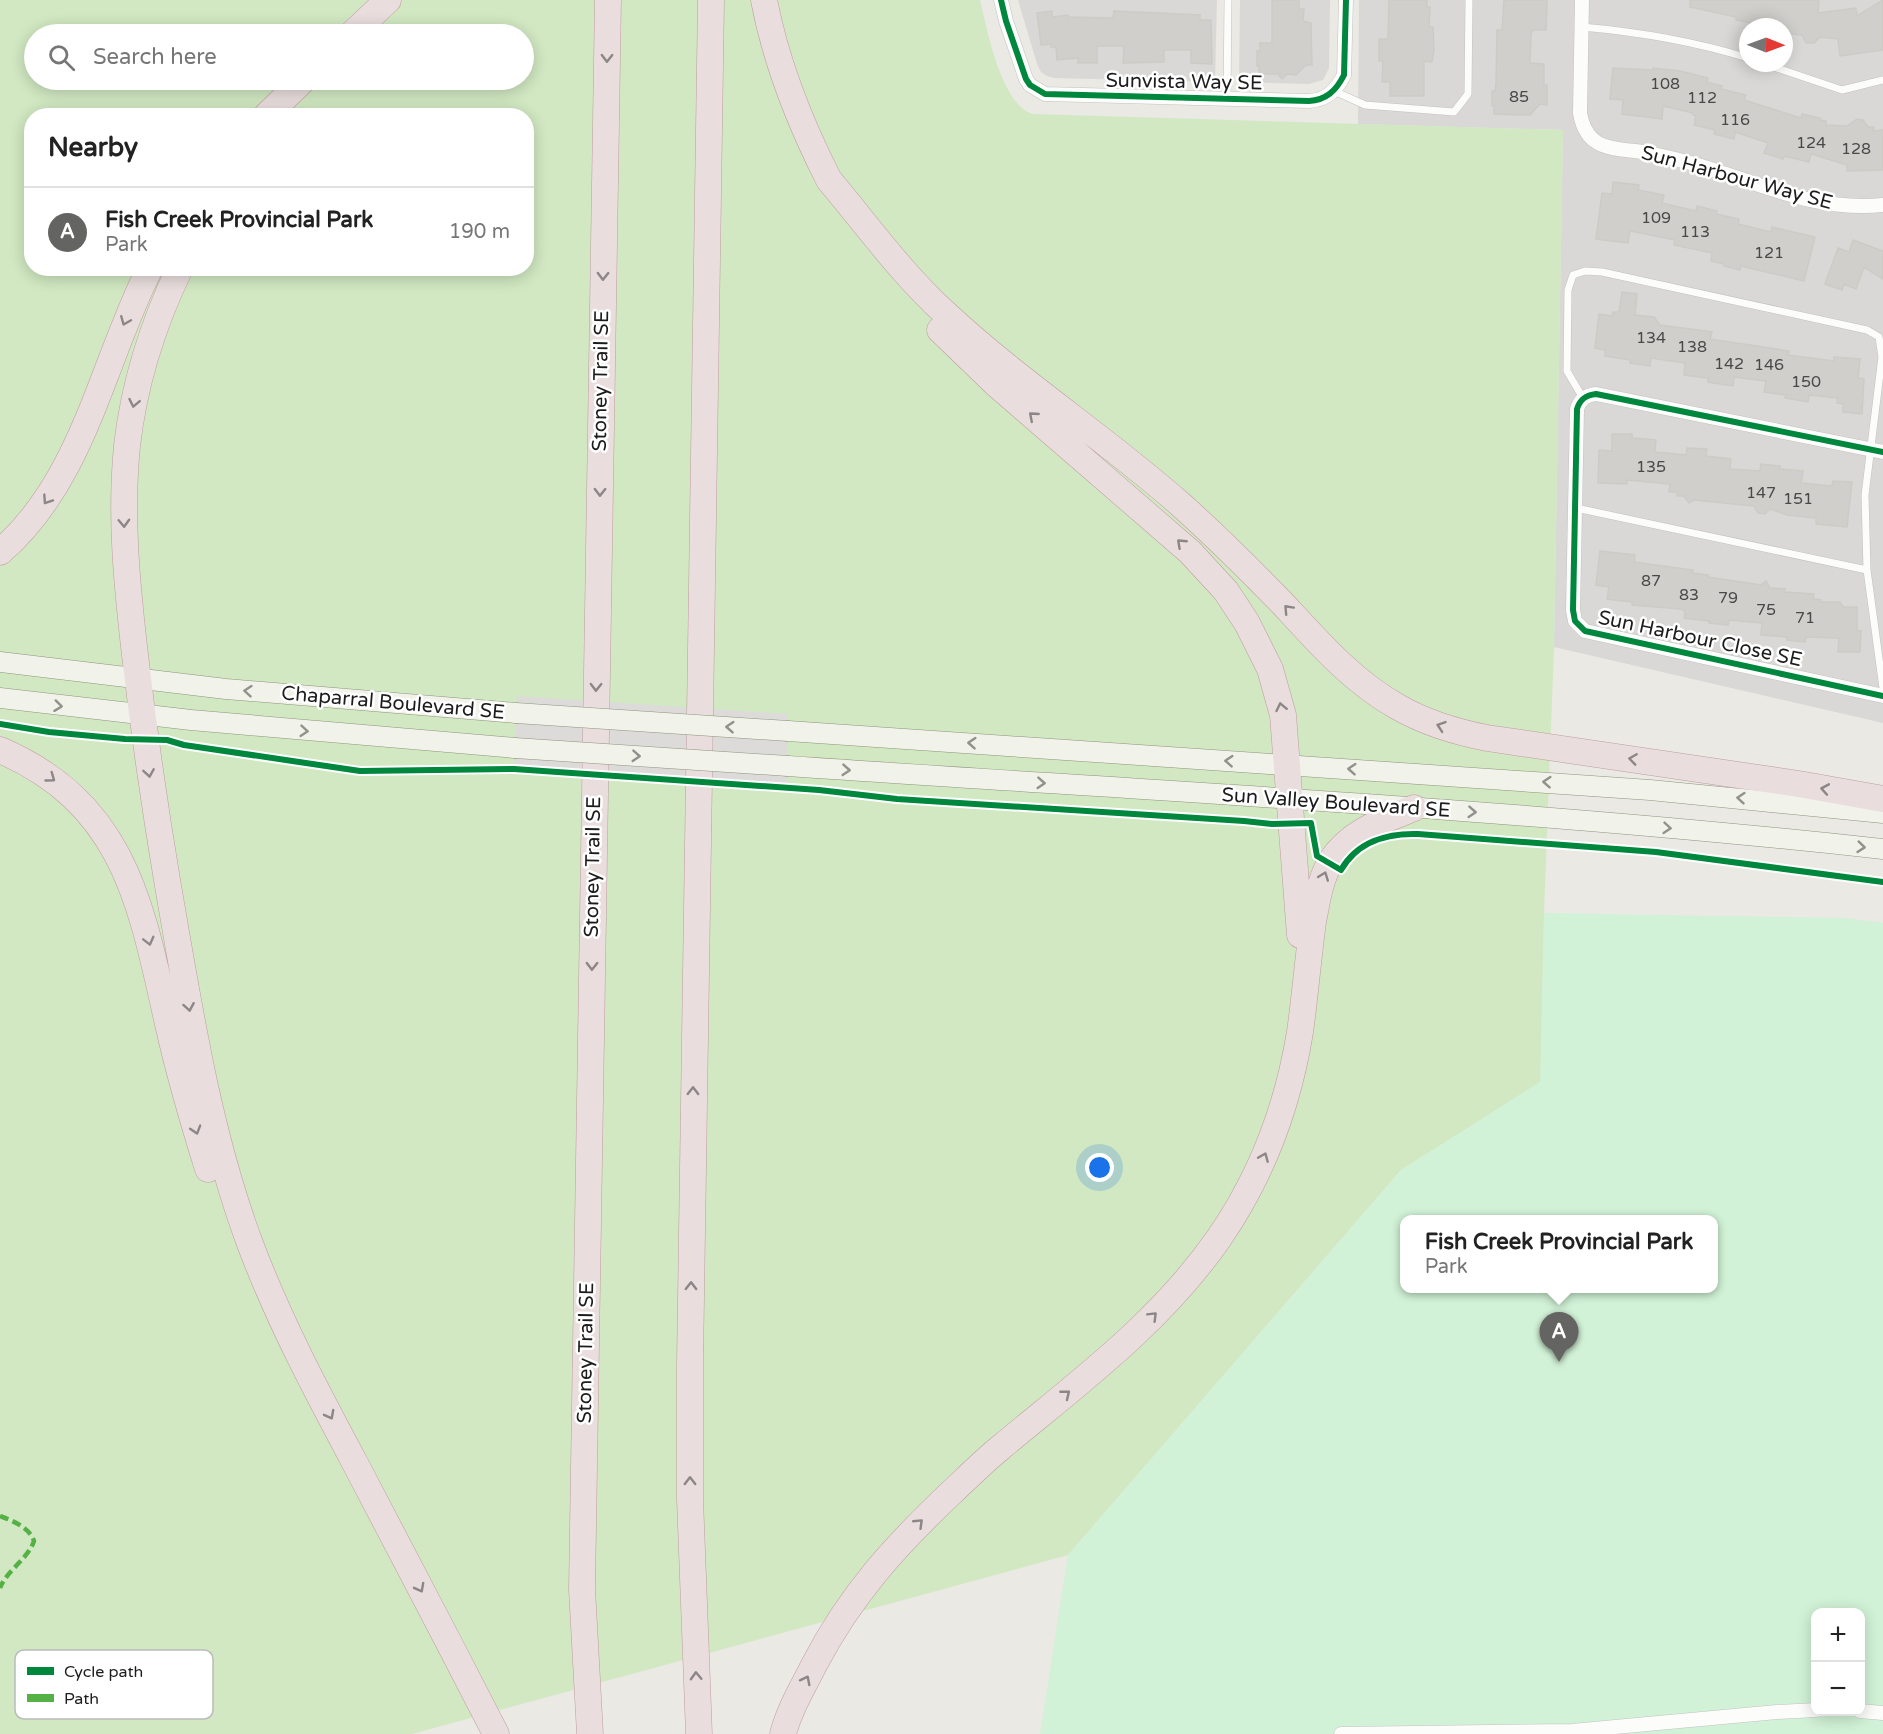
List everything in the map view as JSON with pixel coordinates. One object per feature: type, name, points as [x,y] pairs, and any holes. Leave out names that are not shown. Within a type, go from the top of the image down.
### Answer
[{"type":"highway","points":[[363,24],[388,0]]},
{"type":"highway","points":[[375,24],[397,0]]},
{"type":"highway","name":"Stoney Trail SE","points":[[590,1734],[582,1589],[608,0]]},
{"type":"highway","points":[[699,1734],[690,1498],[690,1351],[711,0]]},
{"type":"highway","points":[[764,0],[789,90],[813,147],[829,180],[886,269],[941,332],[996,384],[1175,538],[1226,591],[1256,639],[1275,684],[1283,715],[1304,996]]},
{"type":"highway","points":[[274,108],[293,90]]},
{"type":"highway","points":[[297,108],[314,90]]},
{"type":"highway","points":[[829,180],[907,275],[945,313],[992,355],[1179,502],[1220,540],[1343,666],[1397,707],[1442,727],[1487,738],[1789,782],[1883,799]]},
{"type":"highway","points":[[0,552],[23,531],[45,504],[66,468],[87,422],[126,319],[146,276]]},
{"type":"highway","points":[[176,276],[161,310],[135,395],[127,443],[124,489],[125,545],[129,609],[153,800],[190,1012],[218,1143],[250,1243],[267,1287],[303,1363],[496,1734]]},
{"type":"highway","points":[[0,750],[30,764],[68,791],[97,823],[120,858],[143,916],[177,1062],[210,1175],[235,1238],[262,1295],[303,1363]]},
{"type":"highway","points":[[783,1734],[802,1689],[827,1641],[850,1602],[879,1565],[917,1525],[997,1450],[1127,1342],[1180,1288],[1217,1241],[1251,1183],[1279,1118],[1294,1063],[1318,896],[1329,864],[1342,847],[1363,831],[1414,808]]},
{"type":"main road","name":"Chaparral Boulevard SE","points":[[0,662],[314,697],[788,731]]},
{"type":"main road","name":"Chaparral Boulevard SE","points":[[0,698],[142,715],[377,738],[788,766]]},
{"type":"main road","name":"Sun Valley Boulevard SE","points":[[788,731],[1650,790],[1883,813]]},
{"type":"main road","name":"Sun Valley Boulevard SE","points":[[788,766],[1414,808],[1645,826],[1883,849]]},
{"type":"street","name":"Sunvista Way SE","points":[[1001,0],[1026,79],[1030,85],[1045,94],[1309,101],[1318,100],[1334,91]]},
{"type":"street","points":[[1334,91],[1340,84],[1345,67],[1346,0]]},
{"type":"street","name":"Sun Harbour Way SE","points":[[1582,0],[1580,112],[1585,130],[1598,143],[1687,162],[1729,174],[1759,187],[1818,203],[1850,206],[1883,205]]},
{"type":"street","points":[[1583,398],[1596,394],[1877,451]]},
{"type":"street","name":"Sun Harbour Close SE","points":[[1583,398],[1577,410],[1574,615],[1578,625],[1585,631],[1883,696]]},
{"type":"street","points":[[1341,1734],[1572,1731],[1811,1710]]},
{"type":"street","points":[[1865,1711],[1883,1713]]},
{"type":"lane","points":[[1227,99],[1228,0]]},
{"type":"lane","points":[[1334,91],[1365,105],[1454,112],[1468,94],[1469,0]]},
{"type":"lane","points":[[1582,27],[1674,38],[1739,56]]},
{"type":"lane","points":[[1789,72],[1842,90],[1883,80]]},
{"type":"lane","points":[[1583,398],[1567,371],[1568,290],[1573,274],[1585,271],[1602,272],[1867,330],[1879,337],[1882,357],[1877,451],[1865,495],[1867,570],[1883,688]]},
{"type":"lane","points":[[1576,508],[1867,570]]},
{"type":"shaded area","points":[[1018,0],[1217,0],[1215,82],[1047,76],[1041,72],[1037,64]]},
{"type":"shaded area","points":[[1240,0],[1330,0],[1329,68],[1323,80],[1309,84],[1239,82]]},
{"type":"shaded area","points":[[1359,0],[1883,0],[1883,723],[1554,647],[1563,130],[1358,124]]},
{"type":"green space","points":[[0,0],[980,0],[991,46],[1004,82],[1022,108],[1033,114],[1563,130],[1554,647],[1544,913],[1541,1082],[1401,1170],[1068,1555],[412,1734],[0,1734]]},
{"type":"green space","points":[[1544,913],[1846,918],[1883,923],[1883,1734],[1040,1734],[1068,1555],[1401,1170],[1540,1082]]},
{"type":"pier","points":[[517,696],[788,714],[787,792],[514,773]]},
{"type":"building","points":[[1272,0],[1299,0],[1299,9],[1304,9],[1303,21],[1311,23],[1312,65],[1306,65],[1296,75],[1287,74],[1282,79],[1278,74],[1259,74],[1259,66],[1257,66],[1257,51],[1260,51],[1260,43],[1272,43]]},
{"type":"building","points":[[1389,0],[1427,0],[1427,7],[1430,7],[1429,27],[1433,27],[1434,50],[1432,62],[1424,61],[1424,96],[1390,96],[1390,82],[1382,82],[1383,61],[1379,61],[1379,39],[1388,39]]},
{"type":"building","points":[[1504,0],[1547,0],[1546,30],[1533,30],[1531,34],[1530,63],[1544,64],[1547,105],[1540,104],[1530,115],[1494,114],[1494,106],[1492,106],[1492,91],[1495,91],[1496,84],[1497,30],[1502,30]]},
{"type":"building","points":[[1690,0],[1819,0],[1818,13],[1856,8],[1857,16],[1883,0],[1883,50],[1840,56],[1838,39],[1820,37],[1814,43],[1806,43],[1802,35],[1793,34],[1793,18],[1739,18],[1739,21],[1736,20],[1736,17],[1690,7]]},
{"type":"building","points":[[1052,11],[1052,17],[1068,15],[1068,17],[1113,18],[1114,11],[1200,15],[1200,20],[1211,20],[1212,64],[1191,63],[1191,50],[1164,50],[1164,62],[1123,63],[1124,46],[1097,46],[1097,63],[1078,63],[1078,58],[1057,60],[1056,47],[1051,47],[1051,44],[1041,45],[1037,13]]},
{"type":"building","points":[[1613,68],[1653,70],[1653,68],[1680,71],[1708,78],[1707,82],[1722,86],[1721,89],[1746,95],[1744,100],[1801,118],[1802,114],[1820,118],[1826,121],[1826,125],[1847,126],[1857,119],[1863,120],[1868,127],[1874,127],[1873,131],[1883,130],[1883,170],[1847,171],[1847,165],[1811,154],[1809,162],[1784,156],[1783,159],[1764,153],[1768,143],[1735,132],[1734,139],[1714,134],[1715,130],[1694,125],[1696,116],[1693,113],[1663,106],[1662,119],[1622,114],[1623,100],[1610,99]]},
{"type":"building","points":[[1613,182],[1639,185],[1638,190],[1664,195],[1662,203],[1696,211],[1697,206],[1717,211],[1716,214],[1739,219],[1738,224],[1771,232],[1772,227],[1815,237],[1804,281],[1741,266],[1740,270],[1724,266],[1724,264],[1711,261],[1712,253],[1674,245],[1675,240],[1630,231],[1628,243],[1596,239],[1602,193],[1612,194]]},
{"type":"building","points":[[1853,240],[1883,251],[1883,279],[1864,267],[1856,289],[1844,284],[1842,290],[1825,284],[1838,248],[1849,252]]},
{"type":"building","points":[[1622,292],[1637,294],[1635,315],[1654,317],[1660,325],[1712,332],[1710,339],[1789,351],[1788,355],[1834,361],[1834,357],[1860,359],[1858,378],[1864,379],[1862,414],[1843,412],[1843,404],[1837,403],[1838,398],[1809,395],[1808,402],[1785,398],[1786,395],[1764,392],[1766,381],[1734,377],[1733,386],[1708,382],[1708,378],[1684,375],[1685,363],[1651,358],[1650,366],[1605,356],[1605,350],[1595,348],[1599,314],[1612,316],[1613,312],[1619,312]]},
{"type":"building","points":[[1612,434],[1632,434],[1632,438],[1656,440],[1655,452],[1686,455],[1687,448],[1707,449],[1706,456],[1731,459],[1730,469],[1760,471],[1761,464],[1780,466],[1780,469],[1803,471],[1801,483],[1832,486],[1833,481],[1852,482],[1847,527],[1816,524],[1816,518],[1787,515],[1770,509],[1765,514],[1758,513],[1754,506],[1694,500],[1689,503],[1684,496],[1677,496],[1677,492],[1669,492],[1670,484],[1627,480],[1627,484],[1598,483],[1599,450],[1612,451]]},
{"type":"building","points":[[1600,551],[1635,555],[1634,562],[1693,570],[1692,573],[1708,575],[1708,577],[1761,585],[1766,581],[1770,588],[1785,589],[1784,592],[1814,594],[1813,599],[1821,600],[1821,602],[1840,602],[1843,607],[1857,607],[1857,630],[1861,631],[1860,652],[1838,652],[1839,638],[1806,637],[1805,642],[1787,640],[1787,637],[1761,635],[1762,623],[1729,620],[1728,625],[1709,623],[1709,621],[1684,618],[1685,611],[1681,609],[1632,605],[1632,602],[1607,599],[1609,587],[1596,585]]},
{"type":"marked path","points":[[0,1516],[24,1528],[34,1541],[0,1588]]},
{"type":"cycle path","points":[[1001,0],[1026,79],[1030,85],[1045,94],[1309,101],[1321,99],[1330,94],[1344,75],[1346,0]]},
{"type":"cycle path","points":[[1883,452],[1596,394],[1586,397],[1577,409],[1573,610],[1575,621],[1585,631],[1883,696]]},
{"type":"cycle path","points":[[0,724],[49,732],[125,739],[167,740],[184,745],[360,771],[514,769],[819,790],[897,799],[1272,824],[1311,823],[1317,856],[1341,870],[1355,852],[1374,841],[1395,835],[1418,834],[1656,852],[1883,882]]},
{"type":"place","name":"Fish Creek Provincial Park","points":[[1559,1362]]}]
